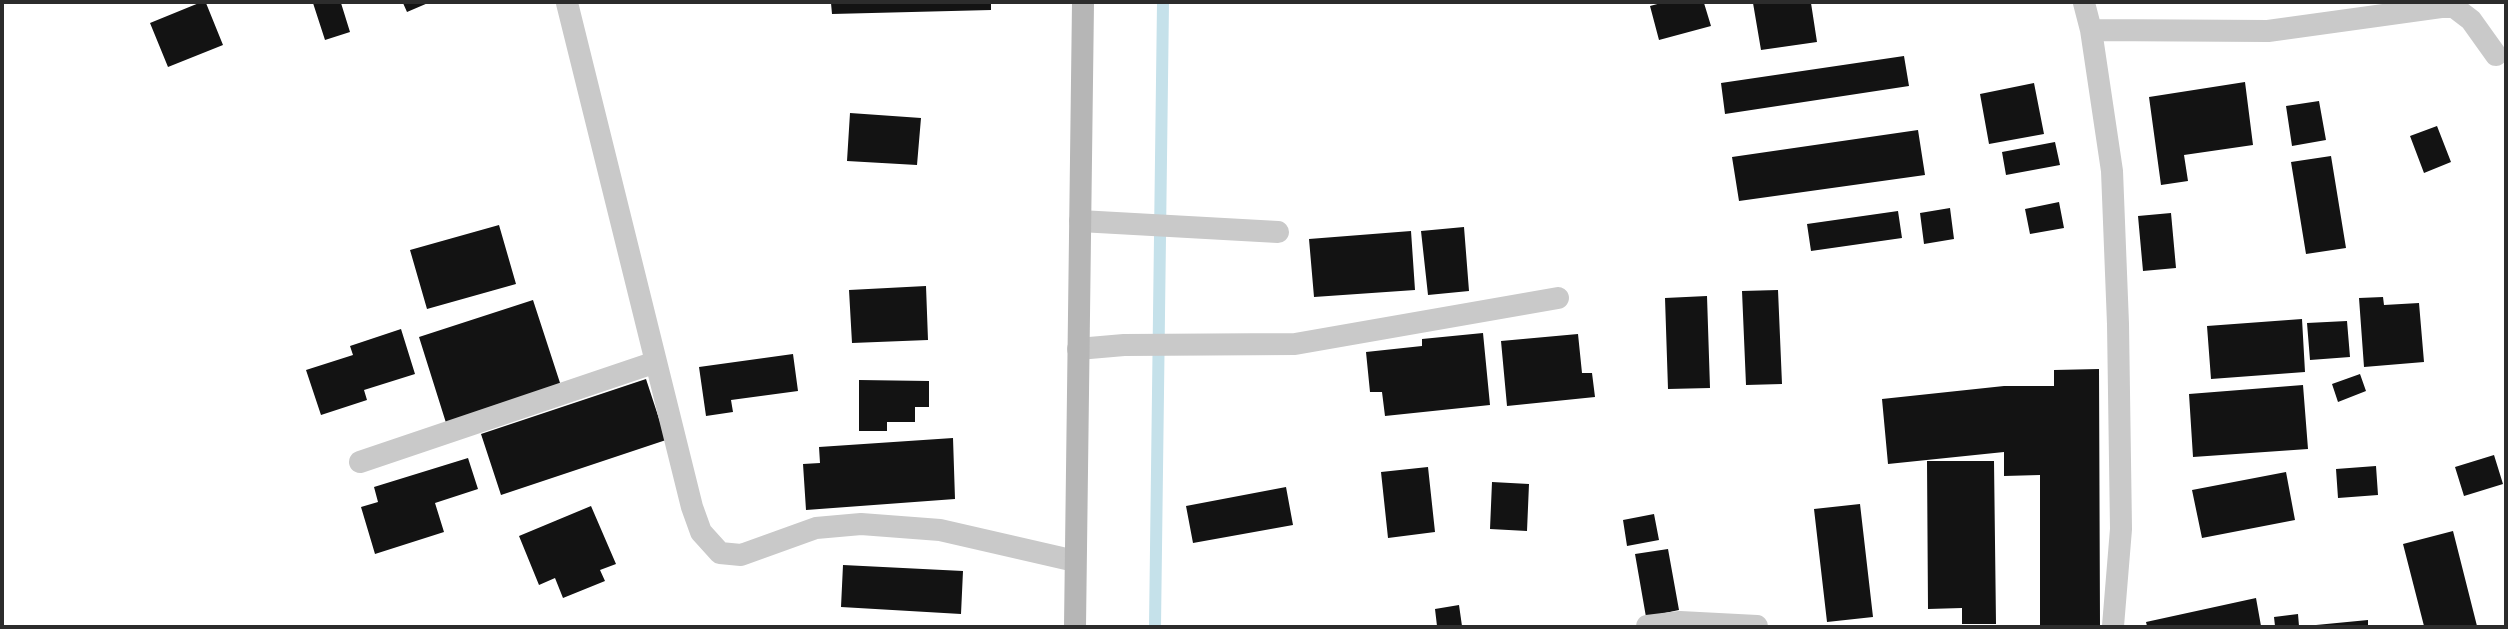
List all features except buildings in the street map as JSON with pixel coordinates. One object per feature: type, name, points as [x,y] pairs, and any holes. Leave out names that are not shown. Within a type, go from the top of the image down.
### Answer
[{"type":"main road","points":[[1075,626],[1083,3]]},
{"type":"street","points":[[567,3],[692,507],[701,532],[720,553],[741,556],[816,528],[861,524],[940,530],[1075,561]]},
{"type":"street","points":[[2084,3],[2091,30],[2112,171],[2118,324],[2121,529],[2113,626]]},
{"type":"street","points":[[2091,30],[2268,31],[2440,7],[2454,7],[2471,20],[2496,55]]},
{"type":"street","points":[[1080,221],[1278,232]]},
{"type":"street","points":[[1078,349],[1124,345],[1187,346],[1295,344],[1558,298]]},
{"type":"street","points":[[360,462],[656,362]]},
{"type":"street","points":[[1647,626],[1680,622],[1757,626]]},
{"type":"waterway","points":[[1155,626],[1163,3]]}]
